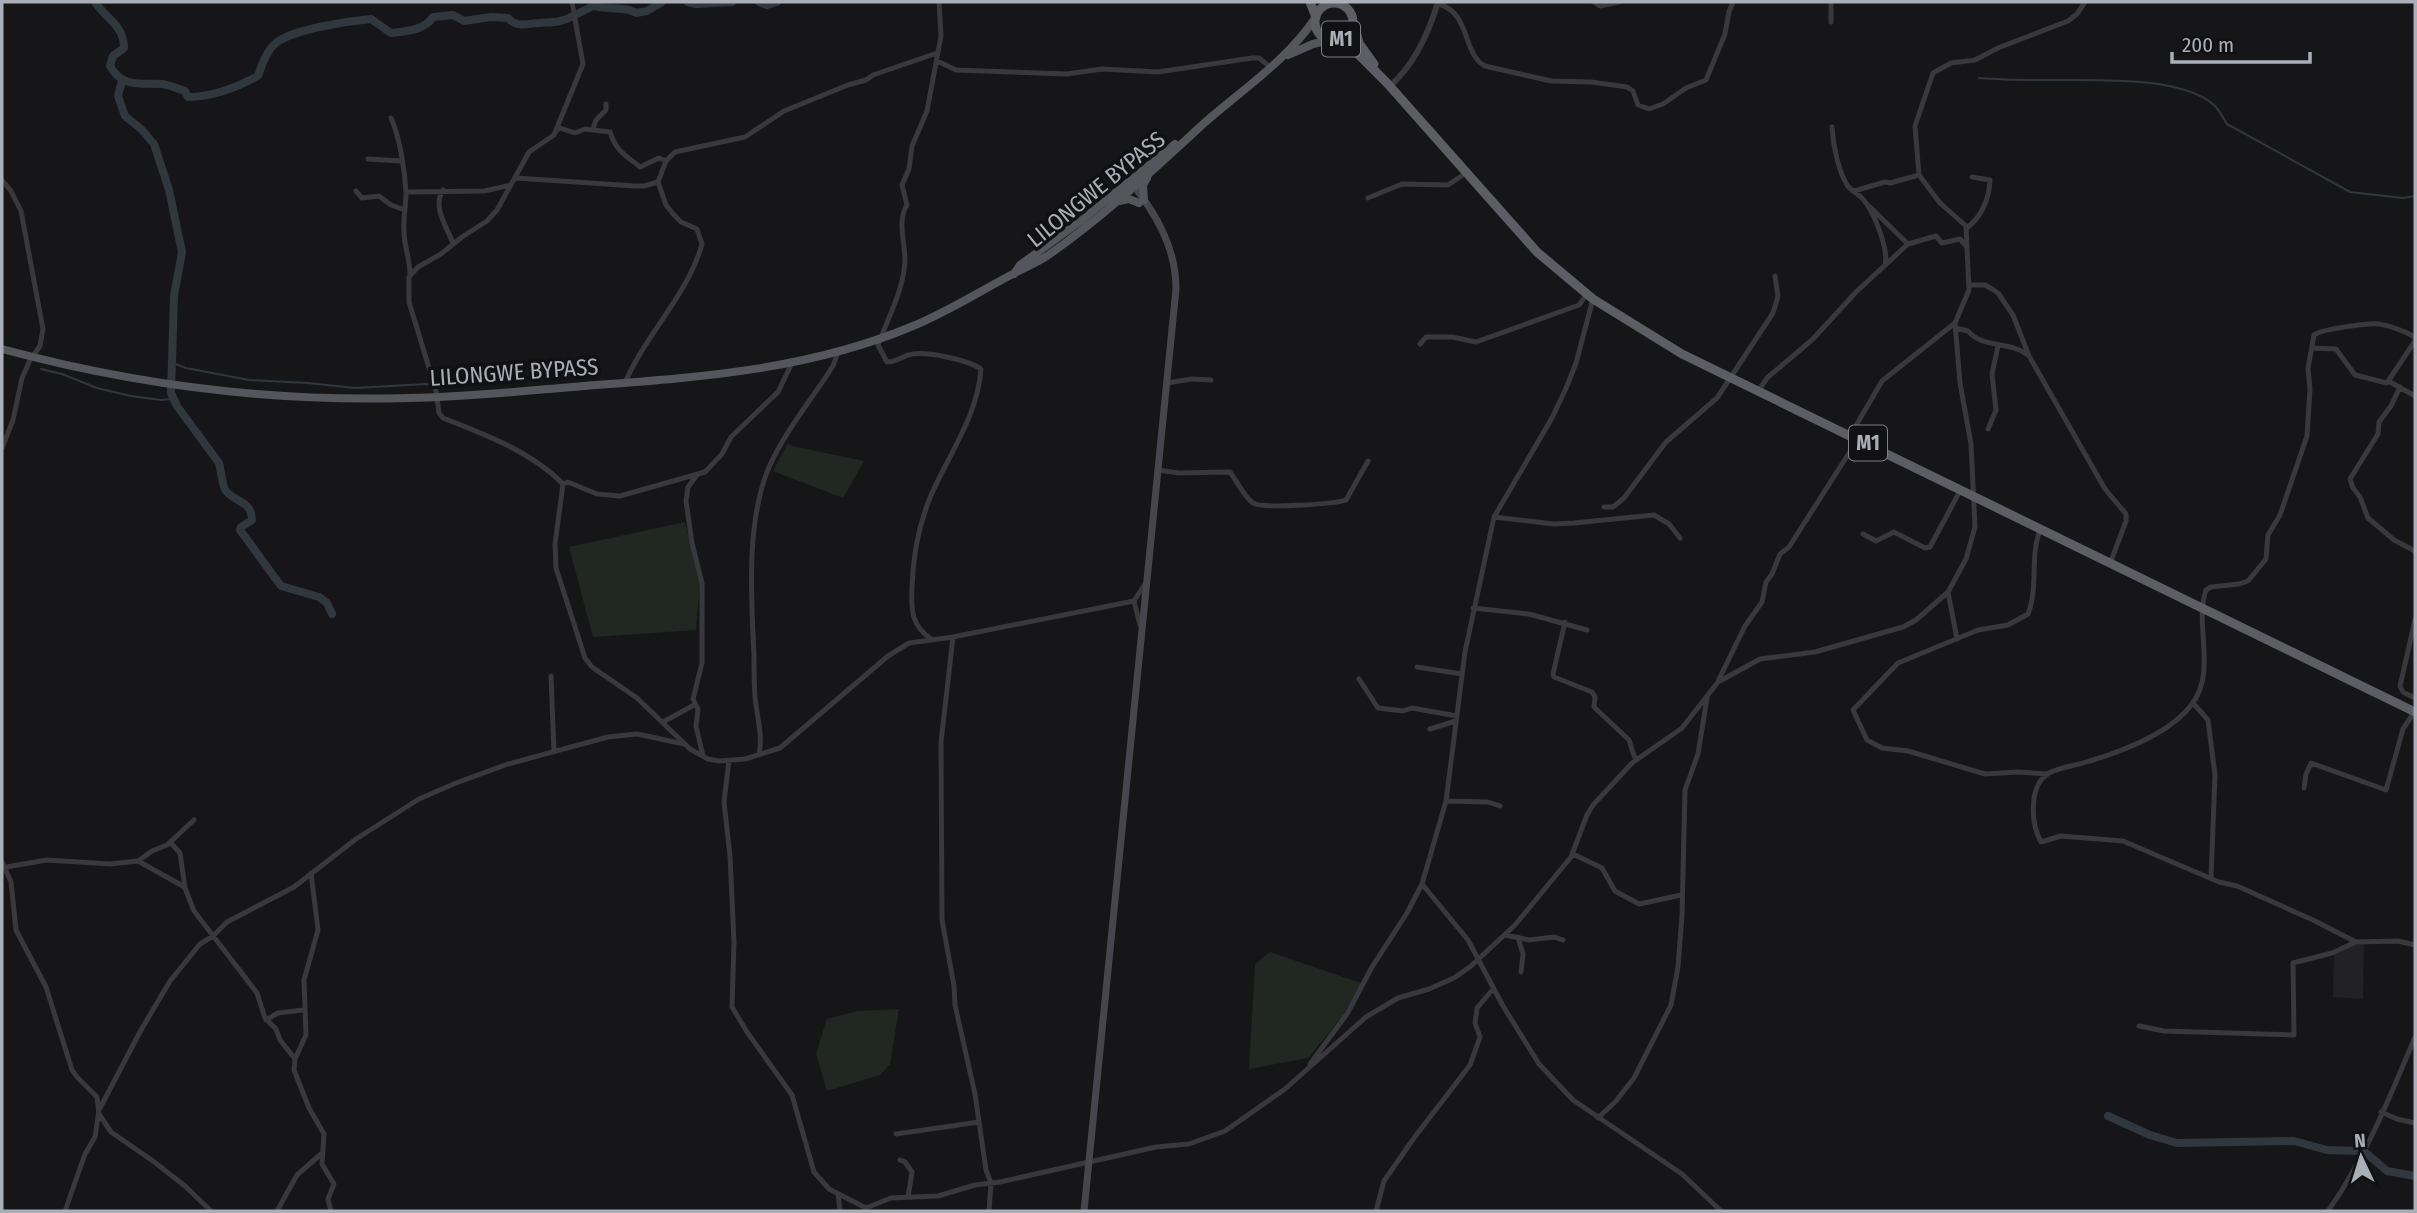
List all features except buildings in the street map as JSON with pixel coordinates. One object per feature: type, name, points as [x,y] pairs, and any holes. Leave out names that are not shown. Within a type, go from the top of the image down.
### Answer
[{"type":"highway","name":"M1","points":[[1310,2],[1319,33],[1355,51],[1389,84]]},
{"type":"highway","name":"M1","points":[[1316,17],[1324,6],[1336,3],[1349,10],[1359,43],[1389,84],[1537,252],[1590,297],[1652,337],[2415,711]]},
{"type":"highway","name":"M1","points":[[1331,40],[1351,32],[1353,22]]},
{"type":"main road","name":"LILONGWE BYPASS","points":[[1014,274],[1020,265],[1156,168],[1198,128],[1273,65],[1306,32],[1316,17]]},
{"type":"main road","name":"LILONGWE BYPASS","points":[[1273,65],[1301,48],[1331,40]]},
{"type":"main road","name":"LILONGWE BYPASS","points":[[2,349],[91,372],[178,387],[313,398],[437,397],[749,371],[838,352],[880,339],[948,310],[1024,270],[1115,203],[1129,186],[1198,128]]},
{"type":"main road","points":[[1141,201],[1143,185],[1156,168]]},
{"type":"main road","points":[[1084,1211],[1176,277],[1173,257],[1162,229],[1129,186]]},
{"type":"main road","points":[[1115,203],[1125,199],[1141,201]]},
{"type":"street","points":[[410,274],[487,221],[497,210],[529,152],[551,138],[556,131],[583,64],[572,2]]},
{"type":"street","points":[[931,639],[916,626],[912,615],[914,553],[931,495],[966,427],[981,369],[957,360],[926,355],[909,355],[894,362],[887,362],[878,345],[901,280],[905,258],[902,214],[907,205],[902,185],[912,146],[927,111],[941,25],[939,2]]},
{"type":"street","points":[[1594,2],[1600,6],[1619,2]]},
{"type":"street","points":[[1389,84],[1403,74],[1424,38],[1438,3],[1448,7],[1454,14],[1479,63],[1551,81],[1591,82],[1627,87],[1633,91],[1638,105],[1649,109],[1706,80],[1725,34],[1733,2]]},
{"type":"street","points":[[1831,2],[1831,22]]},
{"type":"street","points":[[1718,682],[1760,659],[1815,652],[1903,627],[1916,620],[1948,592],[1966,559],[1975,520],[1971,444],[1960,383],[1956,326],[1969,285],[1967,228],[1935,198],[1919,175],[1915,126],[1933,73],[1951,63],[1975,60],[1998,48],[2068,21],[2085,2]]},
{"type":"street","points":[[625,383],[634,362],[687,278],[702,244],[697,229],[678,220],[667,207],[658,182],[666,161],[685,148],[745,137],[784,111],[873,75],[937,53]]},
{"type":"street","points":[[936,61],[956,70],[1067,74],[1102,69],[1158,72],[1252,58],[1259,58],[1273,65]]},
{"type":"street","points":[[593,129],[596,120],[606,110],[606,104]]},
{"type":"street","points":[[391,118],[398,132],[405,192],[404,241],[410,260],[407,285],[409,302],[437,397],[439,413],[443,418],[500,442],[554,474],[563,484],[564,495],[555,544],[556,568],[580,648],[592,667],[625,688],[684,744],[703,756],[729,761],[779,748],[842,694],[909,643],[953,638],[1134,601],[1147,582]]},
{"type":"street","points":[[1832,127],[1838,160],[1846,183],[1908,244]]},
{"type":"street","points":[[556,131],[560,128],[575,133],[585,129],[610,132],[619,151],[640,167],[659,158],[666,161]]},
{"type":"street","points":[[368,159],[401,161]]},
{"type":"street","points":[[1368,198],[1402,184],[1448,185],[1466,173]]},
{"type":"street","points":[[1854,191],[1919,175]]},
{"type":"street","points":[[1967,228],[1981,212],[1990,190],[1990,180],[1972,177]]},
{"type":"street","points":[[516,178],[635,186],[658,182]]},
{"type":"street","points":[[2,180],[21,211],[43,324],[42,342],[19,385],[13,420],[2,448]]},
{"type":"street","points":[[405,192],[484,191],[512,185]]},
{"type":"street","points":[[443,190],[439,196],[444,226],[453,243]]},
{"type":"street","points":[[356,191],[362,198],[379,196],[391,205],[405,210]]},
{"type":"street","points":[[1864,200],[1886,253],[1885,265]]},
{"type":"street","points":[[1759,390],[1767,378],[1813,339],[1856,292],[1908,244],[1936,236],[1942,243],[1960,239],[1968,248]]},
{"type":"street","points":[[1604,507],[1614,507],[1624,498],[1666,442],[1717,398],[1777,304],[1775,276]]},
{"type":"street","points":[[1969,285],[1985,285],[1998,293],[2013,315],[2029,356],[2105,489],[2126,514],[2126,521],[2111,561]]},
{"type":"street","points":[[1420,344],[1426,337],[1452,337],[1476,342],[1579,305],[1590,297]]},
{"type":"street","points":[[1308,1066],[1347,1014],[1422,884],[1446,801],[1473,608],[1494,517],[1563,395],[1576,363],[1590,297]]},
{"type":"street","points":[[2041,528],[2036,539],[2035,575],[2028,614],[2008,625],[1987,627],[1898,663],[1853,710],[1867,740],[1882,748],[1908,751],[1985,774],[2048,774],[2128,748],[2171,723],[2193,703],[2200,686],[2204,661],[2201,617],[2206,590],[2248,581],[2266,559],[2269,533],[2280,515],[2307,436],[2310,389],[2308,369],[2314,335],[2331,328],[2381,325],[2415,339],[2389,382]]},
{"type":"street","points":[[1956,326],[1998,346],[2017,348],[2029,356]]},
{"type":"street","points":[[729,761],[724,802],[730,856],[734,942],[732,1007],[792,1095],[814,1172],[823,1183],[862,1207],[872,1209],[891,1198],[938,1196],[975,1185],[1156,1147],[1179,1146],[1215,1135],[1248,1116],[1285,1089],[1366,1017],[1398,998],[1454,978],[1505,935],[1573,854],[1589,811],[1637,759],[1682,729],[1718,682],[1745,626],[1762,602],[1766,582],[1780,554],[1790,547],[1855,436],[1882,381],[1956,326]]},
{"type":"street","points":[[1988,429],[1996,410],[1992,374],[1998,346]]},
{"type":"street","points":[[2312,348],[2336,349],[2355,375],[2389,382],[2415,396]]},
{"type":"street","points":[[760,755],[762,742],[755,698],[752,613],[756,506],[775,453],[833,366],[838,352]]},
{"type":"street","points":[[563,484],[568,482],[597,495],[620,496],[697,475],[712,466],[722,454],[730,437],[778,392],[792,363]]},
{"type":"street","points":[[1167,383],[1180,380],[1211,380]]},
{"type":"street","points":[[2400,387],[2392,406],[2379,422],[2378,434],[2350,479],[2368,518],[2395,540],[2415,551]]},
{"type":"street","points":[[1158,470],[1179,473],[1230,472],[1251,502],[1256,505],[1285,506],[1346,500],[1367,461]]},
{"type":"street","points":[[697,475],[688,487],[686,501],[692,543],[702,583],[702,663],[693,690],[694,705],[698,709],[696,726],[703,756]]},
{"type":"street","points":[[1863,534],[1881,541],[1889,532],[1894,532],[1925,548],[1930,547],[1961,489]]},
{"type":"street","points":[[1494,517],[1564,524],[1654,515],[1669,524],[1679,538]]},
{"type":"street","points":[[1948,592],[1956,639]]},
{"type":"street","points":[[1134,601],[1142,632]]},
{"type":"street","points":[[1473,608],[1528,614],[1587,629]]},
{"type":"street","points":[[2415,620],[2400,686],[2403,692],[2415,698]]},
{"type":"street","points":[[1565,622],[1554,677],[1592,692],[1595,697],[1594,707],[1629,740],[1637,759]]},
{"type":"street","points":[[953,638],[941,742],[942,920],[955,1004],[975,1094],[986,1170],[991,1183],[989,1211]]},
{"type":"street","points":[[1418,667],[1462,674]]},
{"type":"street","points":[[551,676],[554,752]]},
{"type":"street","points":[[1359,679],[1378,708],[1402,711],[1412,708],[1456,718]]},
{"type":"street","points":[[1598,1118],[1634,1078],[1668,1014],[1679,957],[1685,787],[1698,754],[1707,696]]},
{"type":"street","points":[[2193,703],[2208,720],[2215,768],[2211,878]]},
{"type":"street","points":[[663,722],[694,705]]},
{"type":"street","points":[[2304,788],[2311,763],[2386,790],[2403,729],[2415,711]]},
{"type":"street","points":[[1430,729],[1456,718]]},
{"type":"street","points":[[65,1211],[85,1154],[96,1137],[99,1110],[167,984],[200,944],[227,922],[294,887],[356,839],[419,799],[508,764],[625,734],[648,735],[684,744]]},
{"type":"street","points":[[2048,774],[2035,793],[2035,817],[2041,842],[2061,836],[2123,841],[2251,892],[2356,942]]},
{"type":"street","points":[[1446,801],[1488,802],[1500,806]]},
{"type":"street","points":[[194,820],[170,842],[138,861],[110,864],[47,860],[4,864],[11,882],[14,920],[19,940],[37,966],[46,987],[72,1070],[97,1097],[102,1118],[111,1132],[153,1161],[211,1211]]},
{"type":"street","points":[[170,842],[180,853],[185,888],[194,911],[257,993],[266,1020],[276,1029],[295,1059]]},
{"type":"street","points":[[1573,854],[1602,868],[1615,891],[1639,904],[1681,895]]},
{"type":"street","points":[[138,861],[185,888]]},
{"type":"street","points":[[311,873],[318,930],[304,980],[306,1035],[295,1059],[294,1070],[303,1096],[325,1137],[322,1164],[334,1184],[328,1199],[331,1211]]},
{"type":"street","points":[[1422,884],[1468,940],[1493,989],[1539,1064],[1573,1100],[1682,1174],[1721,1211]]},
{"type":"street","points":[[1505,935],[1529,940],[1554,936],[1563,940]]},
{"type":"street","points":[[1518,937],[1523,954],[1521,972]]},
{"type":"street","points":[[2139,1026],[2164,1031],[2294,1035],[2293,963],[2332,953],[2356,942],[2398,941],[2415,945]]},
{"type":"street","points":[[1376,1211],[1384,1181],[1470,1065],[1480,1037],[1475,1023],[1477,1008],[1493,989]]},
{"type":"street","points":[[266,1020],[278,1013],[303,1010]]},
{"type":"street","points":[[2328,1211],[2352,1176],[2415,1037]]},
{"type":"street","points":[[2381,1112],[2415,1123]]},
{"type":"street","points":[[896,1134],[979,1122]]},
{"type":"street","points":[[277,1211],[297,1175],[322,1154]]},
{"type":"street","points":[[900,1160],[905,1162],[912,1172],[908,1197]]},
{"type":"street","points":[[838,1194],[840,1211]]},
{"type":"street","points":[[200,1211],[204,1205]]},
{"type":"shaded area","points":[[788,443],[864,461],[843,498],[773,471]]},
{"type":"shaded area","points":[[685,522],[700,583],[696,630],[593,637],[569,547]]},
{"type":"shaded area","points":[[2364,944],[2363,999],[2333,997],[2334,954],[2353,945]]},
{"type":"shaded area","points":[[1270,952],[1361,983],[1342,1017],[1308,1058],[1249,1069],[1255,964]]},
{"type":"shaded area","points":[[899,1009],[890,1064],[880,1075],[827,1091],[816,1054],[827,1019],[857,1011]]},
{"type":"waterway","points":[[95,2],[118,28],[123,40],[124,48],[113,56],[110,66],[115,73],[133,83],[171,86],[185,91],[188,97],[224,91],[258,76],[267,54],[276,43],[295,34],[322,27],[371,19],[391,33],[420,28],[433,17],[453,15],[464,21],[491,17],[508,18],[523,25],[556,22],[573,16]]},
{"type":"waterway","points":[[575,15],[593,6],[636,13],[647,11],[662,2]]},
{"type":"waterway","points":[[688,2],[732,2]]},
{"type":"waterway","points":[[759,2],[767,5],[777,2]]},
{"type":"waterway","points":[[1979,78],[2128,81],[2178,88],[2199,95],[2215,106],[2227,124],[2350,192],[2403,198],[2415,196]]},
{"type":"waterway","points":[[122,80],[118,96],[125,116],[154,144],[169,190],[182,252],[174,296],[171,393],[177,406],[219,463],[225,490],[249,509],[252,520],[240,530],[281,586],[319,597],[327,603],[332,614]]},
{"type":"waterway","points":[[173,363],[249,380],[355,388],[426,384],[447,386],[467,382]]},
{"type":"waterway","points":[[41,369],[97,388],[131,396],[172,399]]},
{"type":"waterway","points":[[2108,1116],[2150,1135],[2177,1143],[2294,1141],[2327,1150],[2361,1151]]},
{"type":"waterway","points":[[2366,1153],[2387,1171],[2415,1176]]}]
